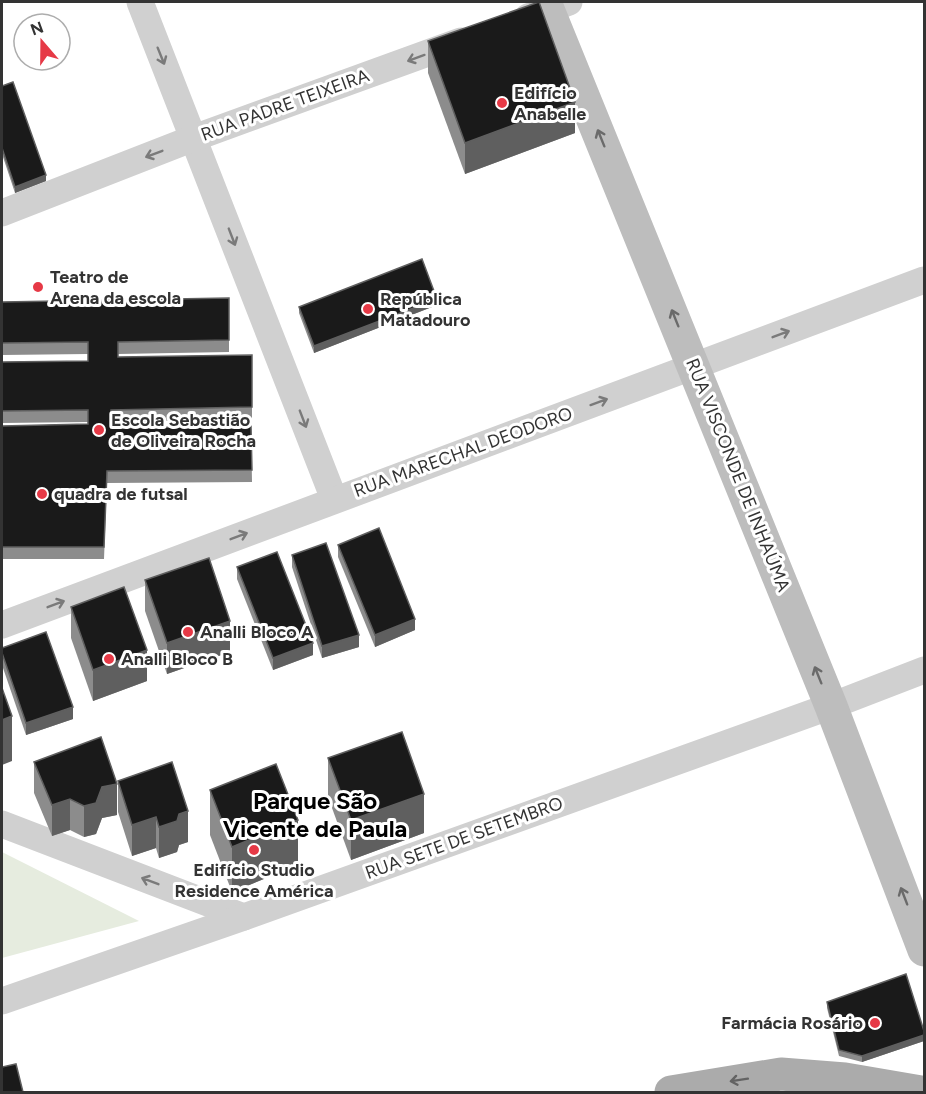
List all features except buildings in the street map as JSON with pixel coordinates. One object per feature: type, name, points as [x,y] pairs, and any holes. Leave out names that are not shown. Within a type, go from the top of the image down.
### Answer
[{"type":"main road","points":[[671,1092],[789,1083],[921,1092]]},
{"type":"street","points":[[140,2],[334,499]]},
{"type":"street","name":"RUA PADRE TEIXEIRA","points":[[2,213],[194,138],[493,30],[554,4]]},
{"type":"street","name":"RUA VISCONDE DE INHAÚMA","points":[[554,4],[694,367],[831,706],[924,950]]},
{"type":"street","name":"RUA MARECHAL DEODORO","points":[[2,623],[924,280]]},
{"type":"street","name":"RUA SETE DE SETEMBRO","points":[[2,1001],[244,917],[831,706],[924,670]]},
{"type":"street","points":[[2,824],[244,917]]},
{"type":"shaded area","points":[[2,852],[139,921],[2,958]]},
{"type":"place","name":"Edifício Anabelle","points":[[502,103]]},
{"type":"place","name":"Teatro de Arena da escola","points":[[38,287]]},
{"type":"place","name":"República Matadouro","points":[[368,309]]},
{"type":"place","name":"Escola Sebastião de Oliveira Rocha","points":[[99,430]]},
{"type":"place","name":"quadra de futsal","points":[[42,494]]},
{"type":"place","name":"Analli Bloco A","points":[[188,632]]},
{"type":"place","name":"Analli Bloco B","points":[[109,659]]},
{"type":"place","name":"Edifício Studio Residence América","points":[[254,850]]},
{"type":"place","name":"Farmácia Rosário","points":[[875,1023]]},
{"type":"district","name":"Parque São Vicente de Paula","points":[[315,814]]}]
